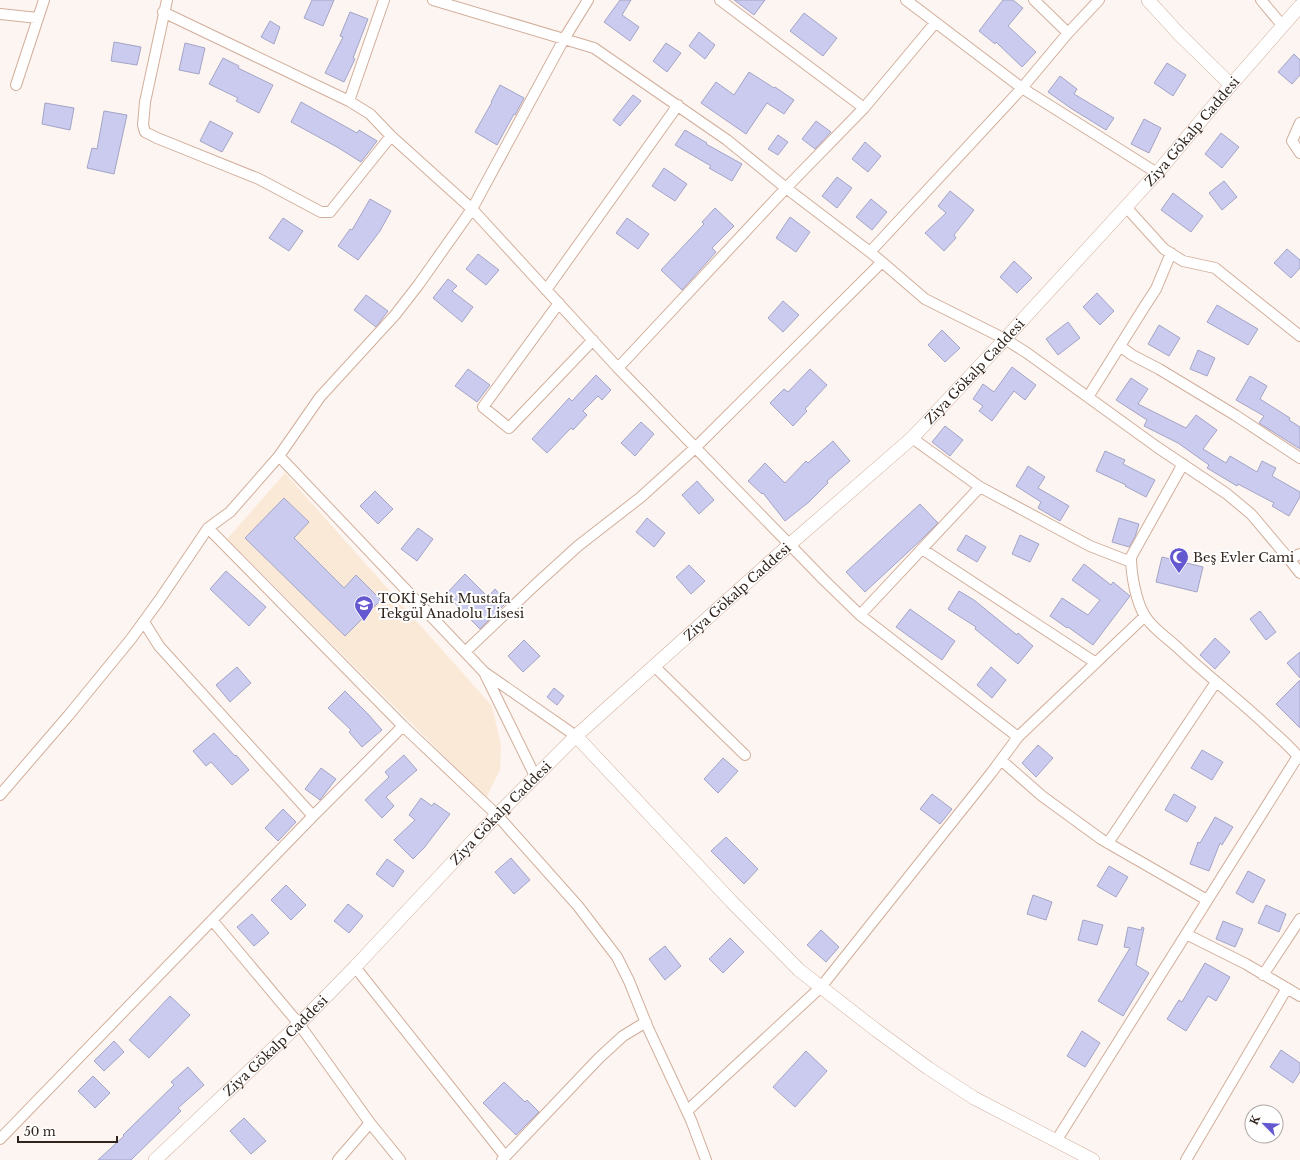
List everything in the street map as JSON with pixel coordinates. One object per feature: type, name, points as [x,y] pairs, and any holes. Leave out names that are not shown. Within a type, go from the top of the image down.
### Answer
[{"type":"street","points":[[16,85],[44,0]]},
{"type":"street","points":[[166,0],[145,102],[143,125],[145,132],[259,179],[321,212],[330,212],[391,136]]},
{"type":"street","points":[[349,101],[384,0]]},
{"type":"street","points":[[433,0],[594,48],[727,140],[786,188],[870,252],[925,299],[1005,339],[1227,494],[1251,514],[1290,559],[1300,573]]},
{"type":"street","points":[[0,795],[131,640],[208,528],[230,512],[279,456],[320,397],[395,315],[414,290],[472,209],[564,39],[588,0]]},
{"type":"street","points":[[720,0],[864,108]]},
{"type":"street","points":[[906,0],[1022,88],[1156,173]]},
{"type":"street","points":[[1034,0],[1068,33]]},
{"type":"street","points":[[870,252],[1022,88],[1068,33],[1099,0]]},
{"type":"street","points":[[1148,0],[1179,34],[1231,85]]},
{"type":"street","points":[[1261,0],[1282,25]]},
{"type":"street","name":"Ziya Gökalp Caddesi","points":[[155,1160],[299,1024],[355,967],[497,815],[576,736],[789,545],[912,438],[1126,207],[1300,6]]},
{"type":"street","points":[[163,12],[349,101],[370,114],[391,136],[472,209],[618,368],[789,545],[860,615],[1018,737]]},
{"type":"street","points":[[0,14],[38,18]]},
{"type":"street","points":[[618,368],[786,188],[864,108],[935,23]]},
{"type":"street","points":[[546,290],[678,105]]},
{"type":"street","points":[[1300,123],[1292,141],[1300,153]]},
{"type":"street","points":[[1126,207],[1164,249],[1183,261],[1214,268],[1300,336]]},
{"type":"street","points":[[1088,397],[1156,290],[1171,253]]},
{"type":"street","points":[[465,652],[578,546],[641,497],[696,448],[882,262]]},
{"type":"street","points":[[559,303],[484,407],[509,428],[593,340]]},
{"type":"street","points":[[1120,346],[1132,355],[1159,369],[1235,415],[1300,458]]},
{"type":"street","points":[[912,438],[980,487],[1090,546],[1131,562]]},
{"type":"street","points":[[279,456],[484,672],[576,736],[742,912],[799,970],[876,1030],[928,1068],[974,1098],[1093,1160]]},
{"type":"street","points":[[1056,1141],[1207,900],[1299,758],[1254,714],[1157,630],[1145,616],[1137,595],[1131,570],[1131,557],[1183,464]]},
{"type":"street","points":[[860,615],[980,487]]},
{"type":"street","points":[[208,528],[403,726],[497,815],[578,906],[617,957],[686,1111],[706,1160]]},
{"type":"street","points":[[922,549],[1096,663]]},
{"type":"street","points":[[1290,559],[1300,554]]},
{"type":"street","points":[[686,1111],[820,987],[1018,737],[1145,616]]},
{"type":"street","points":[[144,622],[159,646],[313,816]]},
{"type":"street","points":[[654,666],[745,755]]},
{"type":"street","points":[[484,672],[535,776]]},
{"type":"street","points":[[1108,843],[1216,682]]},
{"type":"street","points":[[0,1139],[313,816],[403,726]]},
{"type":"street","points":[[1001,760],[1042,796],[1108,843],[1207,900]]},
{"type":"street","points":[[1264,975],[1300,919]]},
{"type":"street","points":[[212,920],[299,1024],[370,1124],[400,1160]]},
{"type":"street","points":[[1186,934],[1264,975],[1300,996]]},
{"type":"street","points":[[355,967],[504,1158],[599,1058],[623,1036],[646,1022]]},
{"type":"street","points":[[1186,1160],[1287,988]]},
{"type":"street","points":[[338,1160],[370,1124]]},
{"type":"shaded area","name":"TOKİ Şehit Mustafa Tekgül Anadolu Lisesi","points":[[285,473],[492,706],[501,745],[500,770],[486,798],[227,539]]},
{"type":"building","points":[[312,0],[334,0],[323,26],[304,18]]},
{"type":"building","points":[[620,0],[631,0],[622,15],[639,27],[630,41],[604,22]]},
{"type":"building","points":[[734,0],[765,0],[754,15]]},
{"type":"building","points":[[1003,0],[1013,0],[1023,8],[1008,26],[1036,52],[1022,67],[996,42],[995,44],[979,31]]},
{"type":"building","points":[[350,12],[368,19],[353,58],[355,59],[344,82],[325,73],[343,37],[340,36]]},
{"type":"building","points":[[804,13],[837,38],[823,56],[790,31]]},
{"type":"building","points":[[270,21],[280,27],[274,44],[261,37]]},
{"type":"building","points":[[699,32],[715,45],[705,59],[689,46]]},
{"type":"building","points":[[114,42],[141,47],[137,65],[111,61]]},
{"type":"building","points":[[185,43],[205,48],[199,74],[179,70]]},
{"type":"building","points":[[666,43],[681,53],[667,72],[653,61]]},
{"type":"building","points":[[1294,54],[1300,60],[1300,75],[1292,84],[1278,72]]},
{"type":"building","points":[[223,58],[239,66],[238,68],[273,85],[259,113],[236,101],[238,98],[209,84]]},
{"type":"building","points":[[1167,63],[1186,75],[1173,96],[1154,83]]},
{"type":"building","points":[[749,72],[794,100],[784,114],[767,103],[746,134],[701,103],[716,82],[734,95]]},
{"type":"building","points":[[1060,76],[1077,89],[1074,94],[1114,118],[1106,130],[1048,92]]},
{"type":"building","points":[[500,85],[524,98],[497,145],[475,132]]},
{"type":"building","points":[[633,95],[641,101],[620,126],[613,120]]},
{"type":"building","points":[[301,102],[357,133],[359,130],[377,141],[361,162],[291,122]]},
{"type":"building","points":[[45,103],[74,108],[70,130],[42,124]]},
{"type":"building","points":[[104,111],[127,115],[114,174],[87,168],[92,148],[97,149]]},
{"type":"building","points":[[1144,119],[1161,128],[1149,153],[1131,144]]},
{"type":"building","points":[[210,121],[233,133],[222,152],[200,141]]},
{"type":"building","points":[[816,121],[831,132],[815,149],[802,139]]},
{"type":"building","points":[[685,130],[707,143],[706,144],[742,164],[732,181],[709,168],[711,166],[675,145]]},
{"type":"building","points":[[1221,133],[1239,147],[1222,168],[1205,154]]},
{"type":"building","points":[[778,135],[788,142],[778,155],[768,149]]},
{"type":"building","points":[[865,142],[881,156],[868,172],[852,159]]},
{"type":"building","points":[[664,168],[687,184],[675,201],[652,186]]},
{"type":"building","points":[[837,177],[852,188],[837,208],[822,196]]},
{"type":"building","points":[[1224,181],[1237,197],[1222,210],[1209,193]]},
{"type":"building","points":[[950,191],[974,210],[954,235],[956,238],[944,251],[925,233],[946,213],[938,206]]},
{"type":"building","points":[[1173,193],[1203,216],[1191,232],[1161,210]]},
{"type":"building","points":[[370,199],[391,211],[380,231],[358,260],[338,246],[350,229],[352,230]]},
{"type":"building","points":[[871,199],[887,212],[872,230],[856,217]]},
{"type":"building","points":[[715,208],[734,226],[712,248],[716,252],[682,290],[661,270],[704,224],[702,222]]},
{"type":"building","points":[[790,217],[810,232],[796,252],[776,238]]},
{"type":"building","points":[[283,218],[303,231],[289,251],[269,238]]},
{"type":"building","points":[[627,218],[649,234],[638,249],[616,233]]},
{"type":"building","points":[[1287,249],[1300,260],[1300,268],[1291,278],[1274,263]]},
{"type":"building","points":[[478,254],[499,270],[486,285],[466,269]]},
{"type":"building","points":[[1014,261],[1032,278],[1017,293],[1000,277]]},
{"type":"building","points":[[448,279],[457,286],[452,291],[473,307],[462,322],[433,298]]},
{"type":"building","points":[[1097,293],[1114,311],[1100,325],[1083,307]]},
{"type":"building","points":[[366,295],[388,311],[376,327],[354,310]]},
{"type":"building","points":[[783,301],[799,315],[783,332],[768,318]]},
{"type":"building","points":[[1217,305],[1258,329],[1248,345],[1207,322]]},
{"type":"building","points":[[1068,322],[1080,338],[1058,355],[1046,339]]},
{"type":"building","points":[[1159,325],[1180,338],[1169,356],[1148,344]]},
{"type":"building","points":[[942,330],[960,348],[945,362],[928,345]]},
{"type":"building","points":[[1198,350],[1215,358],[1207,376],[1190,369]]},
{"type":"building","points":[[1012,367],[1036,385],[1025,400],[1014,391],[992,421],[979,411],[983,406],[973,399],[983,384],[994,392]]},
{"type":"building","points":[[468,369],[490,385],[477,402],[455,386]]},
{"type":"building","points":[[810,369],[827,385],[805,409],[807,411],[793,426],[770,403],[784,389],[788,392]]},
{"type":"building","points":[[596,375],[611,390],[602,400],[598,396],[583,411],[587,415],[573,430],[571,428],[547,453],[532,439],[569,398],[572,401]]},
{"type":"building","points":[[1250,376],[1267,386],[1260,399],[1290,418],[1289,420],[1300,427],[1300,449],[1259,423],[1264,416],[1236,400]]},
{"type":"building","points":[[1131,378],[1148,389],[1138,404],[1186,428],[1196,415],[1217,430],[1203,449],[1226,463],[1230,456],[1257,472],[1262,461],[1276,468],[1272,476],[1300,492],[1300,497],[1289,516],[1272,506],[1274,503],[1238,484],[1237,486],[1207,468],[1209,465],[1178,443],[1144,426],[1147,420],[1116,400]]},
{"type":"building","points":[[641,422],[654,434],[635,456],[621,443]]},
{"type":"building","points":[[945,426],[963,440],[950,456],[932,442]]},
{"type":"building","points":[[833,441],[850,461],[827,481],[828,483],[809,502],[785,521],[763,493],[762,494],[748,481],[765,463],[785,483],[806,461],[808,463]]},
{"type":"building","points":[[1105,451],[1125,460],[1123,464],[1155,480],[1146,497],[1125,486],[1126,485],[1096,471]]},
{"type":"building","points":[[1028,466],[1045,477],[1038,488],[1069,506],[1060,521],[1038,508],[1041,502],[1016,486]]},
{"type":"building","points":[[697,481],[714,500],[699,514],[682,495]]},
{"type":"building","points":[[375,491],[393,509],[378,524],[360,506]]},
{"type":"building","points":[[284,498],[309,522],[294,538],[344,588],[356,575],[381,600],[345,636],[245,538]]},
{"type":"building","points":[[920,504],[938,523],[865,592],[846,572]]},
{"type":"building","points":[[647,518],[665,533],[654,547],[636,532]]},
{"type":"building","points":[[1119,518],[1139,524],[1135,537],[1129,547],[1112,542]]},
{"type":"building","points":[[418,528],[433,539],[417,561],[401,549]]},
{"type":"building","points":[[966,535],[986,547],[977,562],[957,550]]},
{"type":"building","points":[[1020,535],[1039,544],[1030,562],[1012,554]]},
{"type":"building","name":"Beş Evler Cami","points":[[1162,557],[1203,567],[1197,592],[1156,582]]},
{"type":"building","points":[[1084,564],[1111,585],[1113,582],[1130,596],[1093,645],[1050,616],[1062,598],[1088,615],[1100,600],[1072,580]]},
{"type":"building","points":[[689,565],[705,581],[691,594],[676,577]]},
{"type":"building","points":[[226,571],[266,607],[249,626],[210,589]]},
{"type":"building","points":[[465,574],[488,597],[495,589],[507,602],[480,629],[446,594]]},
{"type":"building","points":[[959,591],[974,600],[1033,646],[1018,664],[975,629],[976,627],[948,609]]},
{"type":"building","points":[[910,609],[955,641],[942,660],[896,627]]},
{"type":"building","points":[[1260,611],[1276,632],[1266,640],[1250,619]]},
{"type":"building","points":[[1215,638],[1230,652],[1215,669],[1200,655]]},
{"type":"building","points":[[524,640],[540,656],[523,672],[508,656]]},
{"type":"building","points":[[1300,652],[1300,678],[1287,663]]},
{"type":"building","points":[[237,667],[251,683],[230,702],[216,685]]},
{"type":"building","points":[[991,667],[1006,680],[992,698],[977,685]]},
{"type":"building","points":[[1300,680],[1300,728],[1276,704]]},
{"type":"building","points":[[554,688],[564,696],[557,705],[547,697]]},
{"type":"building","points":[[345,691],[382,730],[362,747],[349,732],[351,730],[328,708]]},
{"type":"building","points":[[214,733],[249,770],[232,785],[211,762],[206,766],[193,751]]},
{"type":"building","points":[[1038,745],[1053,758],[1036,777],[1022,763]]},
{"type":"building","points":[[1202,750],[1223,762],[1212,780],[1191,768]]},
{"type":"building","points":[[404,755],[417,770],[386,797],[394,806],[382,818],[365,800],[389,777],[385,772]]},
{"type":"building","points":[[723,758],[738,771],[718,793],[704,779]]},
{"type":"building","points":[[321,768],[336,779],[320,800],[305,789]]},
{"type":"building","points":[[932,794],[952,809],[940,824],[920,809]]},
{"type":"building","points":[[1174,794],[1196,807],[1187,822],[1165,810]]},
{"type":"building","points":[[421,798],[432,806],[434,803],[450,814],[424,848],[413,859],[394,840],[415,820],[409,815]]},
{"type":"building","points":[[283,809],[296,822],[278,841],[265,828]]},
{"type":"building","points":[[1215,817],[1233,827],[1222,845],[1220,843],[1209,871],[1190,864],[1198,842],[1200,843]]},
{"type":"building","points":[[726,837],[758,869],[744,884],[711,851]]},
{"type":"building","points":[[511,858],[530,880],[514,894],[495,872]]},
{"type":"building","points":[[387,859],[404,871],[393,887],[376,874]]},
{"type":"building","points":[[1109,866],[1128,877],[1116,897],[1097,886]]},
{"type":"building","points":[[1248,871],[1265,880],[1253,903],[1236,893]]},
{"type":"building","points":[[286,885],[306,905],[291,920],[271,900]]},
{"type":"building","points":[[1033,895],[1052,902],[1046,920],[1027,914]]},
{"type":"building","points":[[348,904],[363,916],[349,933],[334,921]]},
{"type":"building","points":[[1266,905],[1286,914],[1279,932],[1258,923]]},
{"type":"building","points":[[252,914],[269,933],[254,946],[237,927]]},
{"type":"building","points":[[1083,920],[1103,925],[1097,945],[1078,940]]},
{"type":"building","points":[[1223,921],[1243,929],[1235,947],[1216,939]]},
{"type":"building","points":[[1128,927],[1141,930],[1142,927],[1144,928],[1136,965],[1149,973],[1123,1016],[1098,1001],[1130,948],[1124,947]]},
{"type":"building","points":[[821,930],[839,947],[826,962],[807,945]]},
{"type":"building","points":[[730,938],[744,952],[723,973],[709,959]]},
{"type":"building","points":[[665,946],[681,966],[665,980],[649,959]]},
{"type":"building","points":[[1205,963],[1230,977],[1216,1001],[1208,996],[1186,1031],[1167,1019],[1179,1000],[1182,1002]]},
{"type":"building","points":[[170,996],[190,1015],[149,1058],[129,1040]]},
{"type":"building","points":[[1082,1031],[1100,1043],[1085,1067],[1067,1056]]},
{"type":"building","points":[[114,1041],[124,1052],[104,1071],[94,1061]]},
{"type":"building","points":[[1281,1050],[1300,1063],[1300,1072],[1293,1083],[1270,1067]]},
{"type":"building","points":[[806,1051],[827,1071],[795,1107],[773,1087]]},
{"type":"building","points":[[188,1067],[204,1085],[178,1108],[181,1111],[131,1160],[98,1160],[174,1085],[171,1082]]},
{"type":"building","points":[[93,1076],[110,1093],[95,1108],[78,1091]]},
{"type":"building","points":[[504,1082],[525,1102],[527,1100],[539,1112],[516,1135],[483,1103]]},
{"type":"building","points":[[244,1118],[266,1141],[251,1154],[230,1131]]},
{"type":"place","name":"Beş Evler Cami","points":[[1179,574]]},
{"type":"place","name":"TOKİ Şehit Mustafa Tekgül Anadolu Lisesi","points":[[364,622]]}]
